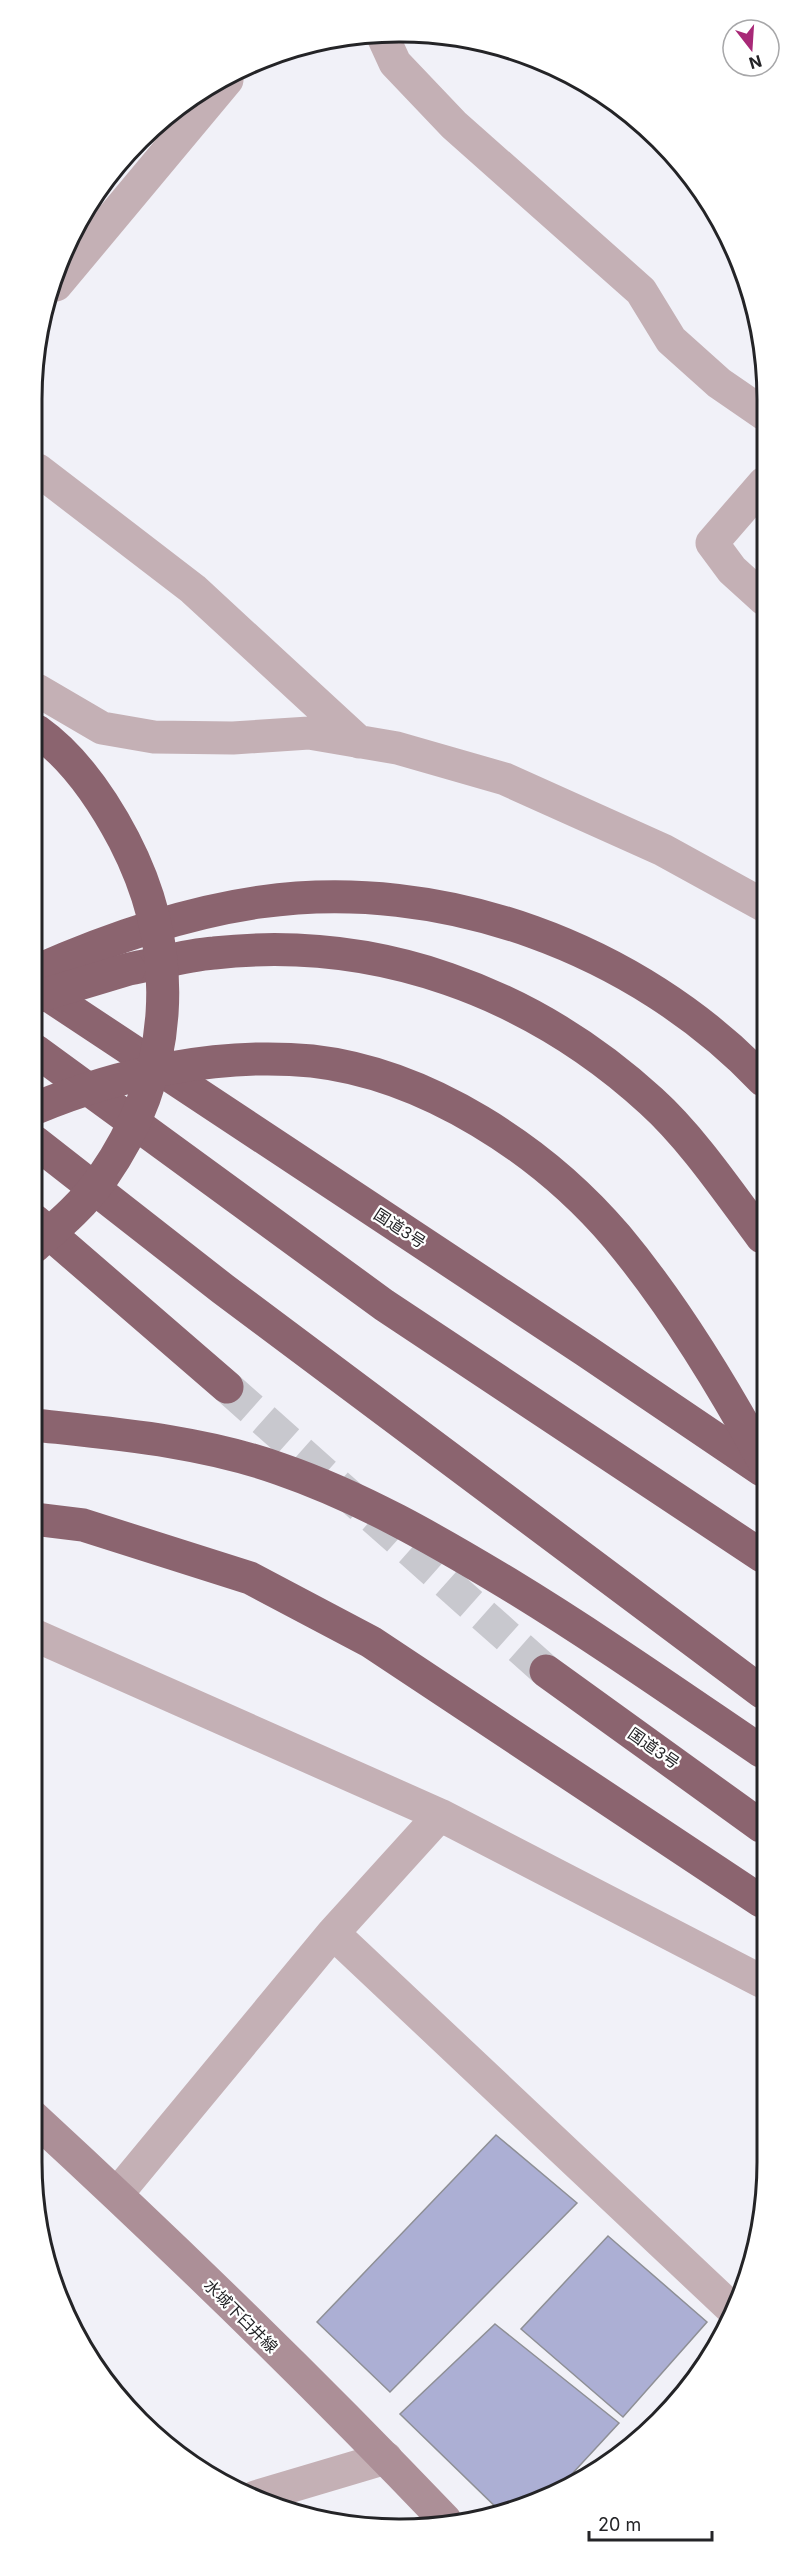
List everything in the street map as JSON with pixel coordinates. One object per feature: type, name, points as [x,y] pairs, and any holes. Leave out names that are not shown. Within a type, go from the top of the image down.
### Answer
[{"type":"highway","points":[[42,736],[80,772],[113,819],[138,867],[154,920],[163,982],[162,1034],[149,1086],[129,1133],[101,1179],[69,1217],[42,1240]]},
{"type":"highway","points":[[42,969],[117,938],[196,914],[261,902],[333,897],[407,901],[487,918],[565,943],[628,975],[689,1014],[757,1075]]},
{"type":"highway","points":[[42,995],[129,969],[213,953],[280,949],[354,954],[432,972],[517,1007],[588,1049],[652,1102],[710,1167],[757,1231]]},
{"type":"highway","name":"国道3号","points":[[42,991],[757,1467]]},
{"type":"highway","points":[[42,1055],[384,1305],[602,1452],[757,1553]]},
{"type":"highway","points":[[42,1106],[114,1080],[246,1059],[312,1061],[366,1072],[440,1099],[501,1133],[560,1180],[615,1236],[668,1302],[757,1450]]},
{"type":"highway","points":[[42,1147],[224,1289],[757,1688]]},
{"type":"highway","points":[[42,1227],[227,1387]]},
{"type":"highway","points":[[42,1426],[194,1446],[279,1468],[338,1492],[424,1533],[593,1636],[757,1748]]},
{"type":"highway","points":[[42,1519],[83,1525],[250,1578],[371,1642],[757,1898]]},
{"type":"highway","name":"国道3号","points":[[546,1671],[757,1823]]},
{"type":"main road","name":"水城下臼井線","points":[[42,2125],[117,2194],[386,2458],[442,2516]]},
{"type":"street","points":[[386,43],[394,63],[454,125],[641,291],[671,340],[719,384],[757,409]]},
{"type":"street","points":[[65,274],[214,94]]},
{"type":"street","points":[[42,473],[193,589],[359,742]]},
{"type":"street","points":[[757,491],[712,543],[732,570],[757,593]]},
{"type":"street","points":[[42,693],[102,728],[154,737],[233,738],[309,733],[397,748],[505,779],[663,850],[757,902]]},
{"type":"street","points":[[42,1639],[440,1815],[757,1979]]},
{"type":"street","points":[[117,2194],[333,1934],[440,1815]]},
{"type":"street","points":[[333,1934],[727,2304]]},
{"type":"street","points":[[267,2493],[386,2458]]},
{"type":"building","points":[[496,2135],[577,2203],[390,2392],[317,2322]]},
{"type":"building","points":[[608,2236],[707,2322],[623,2417],[521,2329]]},
{"type":"building","points":[[495,2324],[619,2423],[571,2475],[536,2492],[495,2506],[400,2414]]},
{"type":"tunnel","points":[[227,1387],[546,1671]]}]
